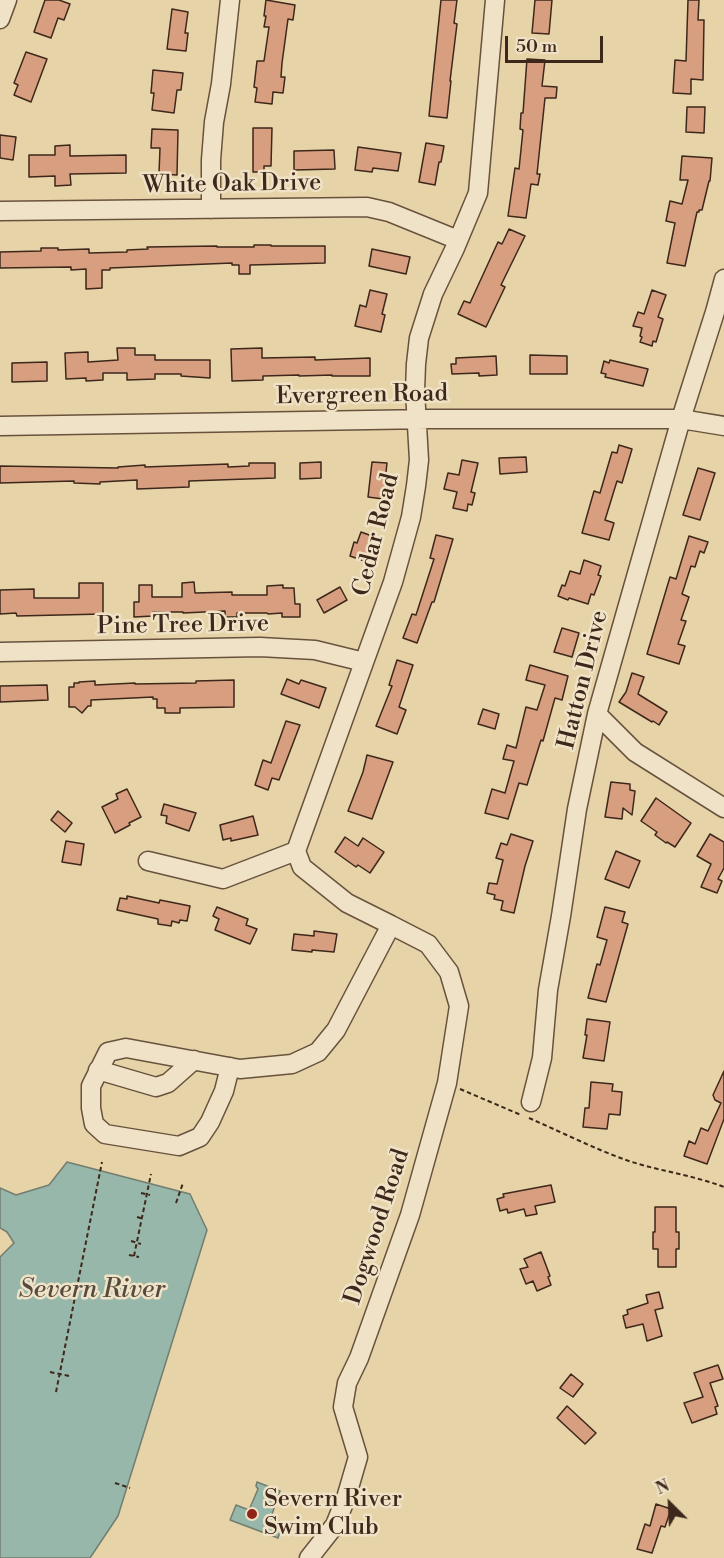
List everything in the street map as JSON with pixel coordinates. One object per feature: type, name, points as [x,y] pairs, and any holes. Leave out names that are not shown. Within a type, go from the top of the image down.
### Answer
[{"type":"street","points":[[0,19],[7,0]]},
{"type":"street","points":[[212,209],[211,160],[214,122],[221,84],[230,0]]},
{"type":"street","name":"Cedar Road","points":[[296,850],[393,582],[411,518],[419,460],[415,391],[419,338],[433,294],[478,193],[495,0]]},
{"type":"street","name":"White Oak Drive","points":[[0,212],[367,207],[389,212],[458,240]]},
{"type":"street","name":"Hatton Drive","points":[[531,1102],[542,1058],[548,990],[577,809],[597,714],[681,419],[724,279]]},
{"type":"street","name":"Evergreen Road","points":[[0,426],[416,419],[681,419],[724,426]]},
{"type":"street","name":"Pine Tree Drive","points":[[0,652],[260,647],[315,650],[364,662]]},
{"type":"street","points":[[597,714],[635,752],[724,807]]},
{"type":"street","points":[[148,861],[223,879],[296,850]]},
{"type":"street","name":"Dogwood Road","points":[[296,850],[302,867],[347,903],[428,944],[449,972],[459,1006],[447,1083],[410,1215],[359,1358],[347,1383],[343,1407],[358,1457],[335,1525],[309,1558]]},
{"type":"street","points":[[230,1067],[224,1091],[205,1130],[200,1137],[179,1146],[105,1134],[94,1124],[91,1086],[108,1052],[126,1048],[194,1060],[230,1067],[240,1069],[292,1064],[318,1052],[336,1030],[391,925]]},
{"type":"street","points":[[98,1070],[156,1087],[168,1083],[194,1060]]},
{"type":"path","points":[[447,1083],[625,1160],[724,1187]]},
{"type":"path","points":[[56,1392],[102,1162]]},
{"type":"path","points":[[139,1257],[132,1255],[151,1174]]},
{"type":"path","points":[[176,1203],[183,1183]]},
{"type":"path","points":[[141,1193],[150,1195]]},
{"type":"path","points":[[137,1217],[144,1219]]},
{"type":"path","points":[[131,1242],[141,1244]]},
{"type":"path","points":[[50,1372],[69,1376]]},
{"type":"path","points":[[115,1483],[130,1488]]},
{"type":"water","name":"Severn River","points":[[67,1162],[190,1194],[207,1230],[118,1516],[90,1558],[0,1558],[0,1257],[14,1243],[7,1232],[0,1228],[0,1188],[16,1195],[49,1185]]},
{"type":"water","name":"Severn River Swim Club","points":[[257,1482],[280,1491],[271,1517],[283,1523],[278,1538],[230,1520],[236,1505],[249,1510],[258,1489]]},
{"type":"building","points":[[45,0],[59,0],[70,4],[64,20],[58,18],[51,38],[34,32]]},
{"type":"building","points":[[266,0],[295,5],[293,20],[288,19],[282,63],[281,77],[285,77],[283,93],[273,92],[272,104],[255,102],[257,88],[254,87],[257,61],[264,61],[269,27],[264,27]]},
{"type":"building","points":[[441,0],[457,0],[454,23],[457,24],[447,118],[429,116]]},
{"type":"building","points":[[535,0],[552,0],[549,34],[532,33]]},
{"type":"building","points":[[688,0],[699,0],[698,20],[704,20],[703,80],[691,79],[691,94],[673,93],[675,60],[686,61]]},
{"type":"building","points":[[172,9],[188,12],[185,33],[188,33],[186,51],[167,49]]},
{"type":"building","points":[[26,52],[47,59],[31,102],[14,95],[18,85],[14,83]]},
{"type":"building","points":[[527,59],[545,60],[542,86],[557,87],[556,98],[545,98],[537,174],[540,174],[538,185],[531,184],[526,218],[508,216],[515,168],[519,169],[523,130],[520,129],[521,113],[523,113]]},
{"type":"building","points":[[153,70],[183,73],[181,90],[177,90],[174,113],[152,110]]},
{"type":"building","points":[[687,107],[705,107],[704,133],[686,132]]},
{"type":"building","points":[[253,128],[272,128],[271,166],[264,166],[264,172],[253,172]]},
{"type":"building","points":[[152,129],[178,130],[177,175],[159,174],[160,148],[151,148]]},
{"type":"building","points":[[0,135],[16,137],[13,160],[0,158]]},
{"type":"building","points":[[426,143],[444,146],[435,185],[419,182]]},
{"type":"building","points":[[70,145],[70,156],[126,155],[126,173],[70,174],[71,185],[55,186],[55,176],[29,177],[29,155],[55,155],[55,146]]},
{"type":"building","points":[[358,147],[401,153],[398,171],[373,168],[372,172],[355,170]]},
{"type":"building","points":[[334,150],[335,169],[294,170],[294,151]]},
{"type":"building","points":[[682,156],[712,158],[710,181],[702,210],[697,212],[685,266],[667,263],[675,223],[666,221],[670,201],[682,204],[688,180],[680,180]]},
{"type":"building","points":[[509,229],[525,236],[501,285],[505,287],[486,327],[458,314],[464,301],[470,303],[498,242],[502,244]]},
{"type":"building","points":[[254,245],[325,246],[325,263],[250,265],[250,274],[239,274],[239,265],[232,265],[232,263],[110,268],[110,270],[102,270],[102,288],[86,289],[86,269],[71,270],[71,267],[0,268],[0,252],[41,251],[41,248],[89,249],[89,253],[127,252],[127,250],[148,249],[147,247],[254,247]]},
{"type":"building","points":[[372,249],[410,257],[406,274],[369,266]]},
{"type":"building","points":[[370,290],[387,294],[382,314],[385,315],[381,332],[355,326],[360,305],[366,307]]},
{"type":"building","points":[[652,290],[666,295],[658,317],[663,319],[656,342],[653,341],[652,346],[640,342],[642,328],[633,326],[638,312],[644,314]]},
{"type":"building","points":[[117,348],[135,348],[135,355],[155,355],[155,360],[210,360],[210,378],[181,376],[181,374],[155,374],[155,379],[127,380],[127,373],[103,373],[103,380],[66,379],[65,353],[88,352],[88,362],[118,360]]},
{"type":"building","points":[[262,348],[262,358],[315,357],[315,360],[370,358],[370,376],[263,376],[263,380],[232,381],[231,349]]},
{"type":"building","points":[[530,355],[567,356],[567,374],[530,374]]},
{"type":"building","points":[[496,356],[497,375],[452,374],[451,364],[456,364],[456,358]]},
{"type":"building","points":[[610,360],[648,369],[643,386],[605,377],[606,374],[601,373],[604,361],[609,363]]},
{"type":"building","points":[[47,362],[47,381],[12,382],[12,363]]},
{"type":"building","points":[[619,445],[632,449],[622,483],[617,481],[605,520],[614,523],[609,540],[582,533],[594,491],[600,493],[612,452],[617,453]]},
{"type":"building","points":[[526,457],[527,472],[500,474],[499,458]]},
{"type":"building","points":[[462,460],[478,463],[471,492],[475,493],[472,505],[468,504],[467,511],[453,508],[457,492],[444,489],[448,473],[459,475]]},
{"type":"building","points":[[321,462],[321,478],[300,479],[300,463]]},
{"type":"building","points":[[372,462],[387,463],[383,499],[368,497]]},
{"type":"building","points":[[249,463],[275,463],[275,478],[189,481],[189,487],[137,489],[137,480],[100,482],[100,484],[74,483],[74,481],[0,483],[0,466],[118,468],[145,465],[145,467],[228,464],[228,467],[249,466]]},
{"type":"building","points":[[698,468],[715,473],[700,520],[683,515]]},
{"type":"building","points":[[361,532],[372,536],[364,561],[350,556],[354,542],[357,543]]},
{"type":"building","points":[[436,535],[453,539],[434,602],[432,602],[417,643],[403,638],[412,614],[416,615],[434,559],[430,558]]},
{"type":"building","points":[[689,536],[708,542],[704,553],[700,551],[695,567],[691,566],[682,594],[689,597],[681,620],[686,621],[678,644],[685,646],[679,664],[647,654],[670,577],[676,579]]},
{"type":"building","points":[[584,560],[601,566],[598,575],[601,576],[588,604],[558,596],[562,585],[565,586],[570,571],[580,574]]},
{"type":"building","points":[[194,582],[195,593],[232,592],[232,595],[267,595],[267,586],[283,585],[283,588],[294,588],[295,604],[300,604],[300,617],[282,617],[282,613],[237,613],[237,617],[225,617],[225,611],[153,612],[153,616],[134,617],[134,602],[139,602],[139,585],[152,585],[152,597],[182,597],[182,583]]},
{"type":"building","points":[[79,583],[103,583],[103,614],[17,616],[16,613],[0,614],[0,590],[34,589],[34,598],[79,598]]},
{"type":"building","points":[[340,587],[347,600],[324,613],[317,600]]},
{"type":"building","points":[[562,628],[579,633],[572,657],[554,652]]},
{"type":"building","points":[[397,660],[413,665],[399,707],[406,710],[397,734],[376,726],[392,686],[389,685]]},
{"type":"building","points":[[530,665],[568,676],[562,700],[555,698],[527,785],[519,783],[508,819],[485,813],[492,789],[505,793],[514,761],[503,759],[507,745],[516,748],[526,707],[537,710],[545,685],[526,680]]},
{"type":"building","points":[[632,673],[644,677],[638,694],[667,712],[659,725],[619,702],[626,692]]},
{"type":"building","points":[[287,679],[299,684],[301,680],[326,688],[319,708],[281,694]]},
{"type":"building","points":[[234,680],[234,707],[180,708],[180,713],[165,713],[165,708],[157,708],[157,699],[153,697],[91,700],[91,706],[88,706],[82,713],[75,707],[69,707],[69,687],[74,687],[74,683],[79,682],[95,681],[95,685]]},
{"type":"building","points":[[47,685],[48,700],[0,702],[0,686]]},
{"type":"building","points":[[483,709],[499,714],[495,729],[478,724]]},
{"type":"building","points":[[286,721],[300,725],[279,780],[272,778],[268,790],[255,785],[263,760],[271,763]]},
{"type":"building","points":[[367,755],[393,762],[372,819],[348,811]]},
{"type":"building","points":[[611,782],[630,784],[630,790],[635,791],[632,815],[623,808],[622,819],[605,817]]},
{"type":"building","points":[[127,789],[141,817],[115,833],[102,807],[118,799],[116,794]]},
{"type":"building","points":[[656,798],[691,823],[675,847],[655,835],[657,832],[641,821]]},
{"type":"building","points":[[164,804],[196,813],[189,831],[166,823],[167,816],[161,815]]},
{"type":"building","points":[[58,811],[72,823],[65,832],[51,820]]},
{"type":"building","points":[[253,816],[258,835],[231,841],[231,838],[223,840],[220,825]]},
{"type":"building","points":[[511,834],[533,841],[514,913],[501,910],[503,901],[494,899],[495,895],[487,893],[489,883],[497,884],[503,860],[496,858],[501,843],[507,845]]},
{"type":"building","points":[[710,834],[724,842],[724,868],[718,879],[722,881],[717,893],[701,887],[711,864],[697,856]]},
{"type":"building","points":[[345,837],[358,846],[363,838],[384,852],[370,873],[358,865],[356,867],[335,852]]},
{"type":"building","points":[[66,841],[84,844],[81,865],[62,862]]},
{"type":"building","points":[[616,851],[640,861],[629,888],[605,879]]},
{"type":"building","points":[[127,896],[159,903],[160,900],[190,906],[187,921],[180,920],[179,923],[172,921],[171,926],[158,924],[158,919],[117,910],[120,898],[127,899]]},
{"type":"building","points":[[217,907],[248,919],[246,925],[257,929],[250,944],[215,930],[219,919],[213,916]]},
{"type":"building","points":[[605,907],[625,912],[622,922],[628,924],[606,1002],[588,998],[597,964],[600,965],[607,940],[597,937]]},
{"type":"building","points":[[314,931],[337,934],[334,952],[292,950],[294,934],[314,936]]},
{"type":"building","points":[[587,1019],[610,1022],[604,1061],[583,1058]]},
{"type":"building","points":[[724,1071],[724,1119],[707,1164],[684,1156],[689,1141],[695,1144],[701,1128],[708,1131],[721,1103],[715,1100],[713,1095]]},
{"type":"building","points":[[591,1082],[613,1084],[612,1091],[622,1092],[620,1115],[609,1114],[607,1129],[583,1127],[585,1108],[589,1108]]},
{"type":"building","points":[[551,1185],[555,1202],[535,1206],[537,1214],[526,1216],[524,1209],[508,1213],[507,1209],[500,1211],[497,1199],[504,1197],[503,1194]]},
{"type":"building","points":[[655,1207],[676,1207],[679,1249],[676,1249],[676,1267],[658,1267],[658,1249],[653,1249]]},
{"type":"building","points":[[541,1252],[551,1285],[537,1291],[533,1281],[526,1284],[520,1269],[528,1267],[524,1259]]},
{"type":"building","points":[[659,1292],[663,1308],[655,1310],[662,1336],[647,1341],[643,1324],[626,1328],[623,1316],[628,1314],[627,1310],[648,1303],[646,1295]]},
{"type":"building","points":[[718,1365],[723,1379],[710,1383],[718,1406],[715,1407],[717,1414],[692,1423],[684,1403],[703,1397],[694,1373]]},
{"type":"building","points":[[571,1374],[583,1384],[573,1397],[560,1388]]},
{"type":"building","points":[[567,1406],[596,1433],[585,1444],[557,1418]]},
{"type":"building","points":[[656,1504],[671,1509],[665,1527],[661,1526],[652,1553],[637,1549],[645,1524],[650,1526]]},
{"type":"place","name":"Severn River Swim Club","points":[[252,1514]]}]
